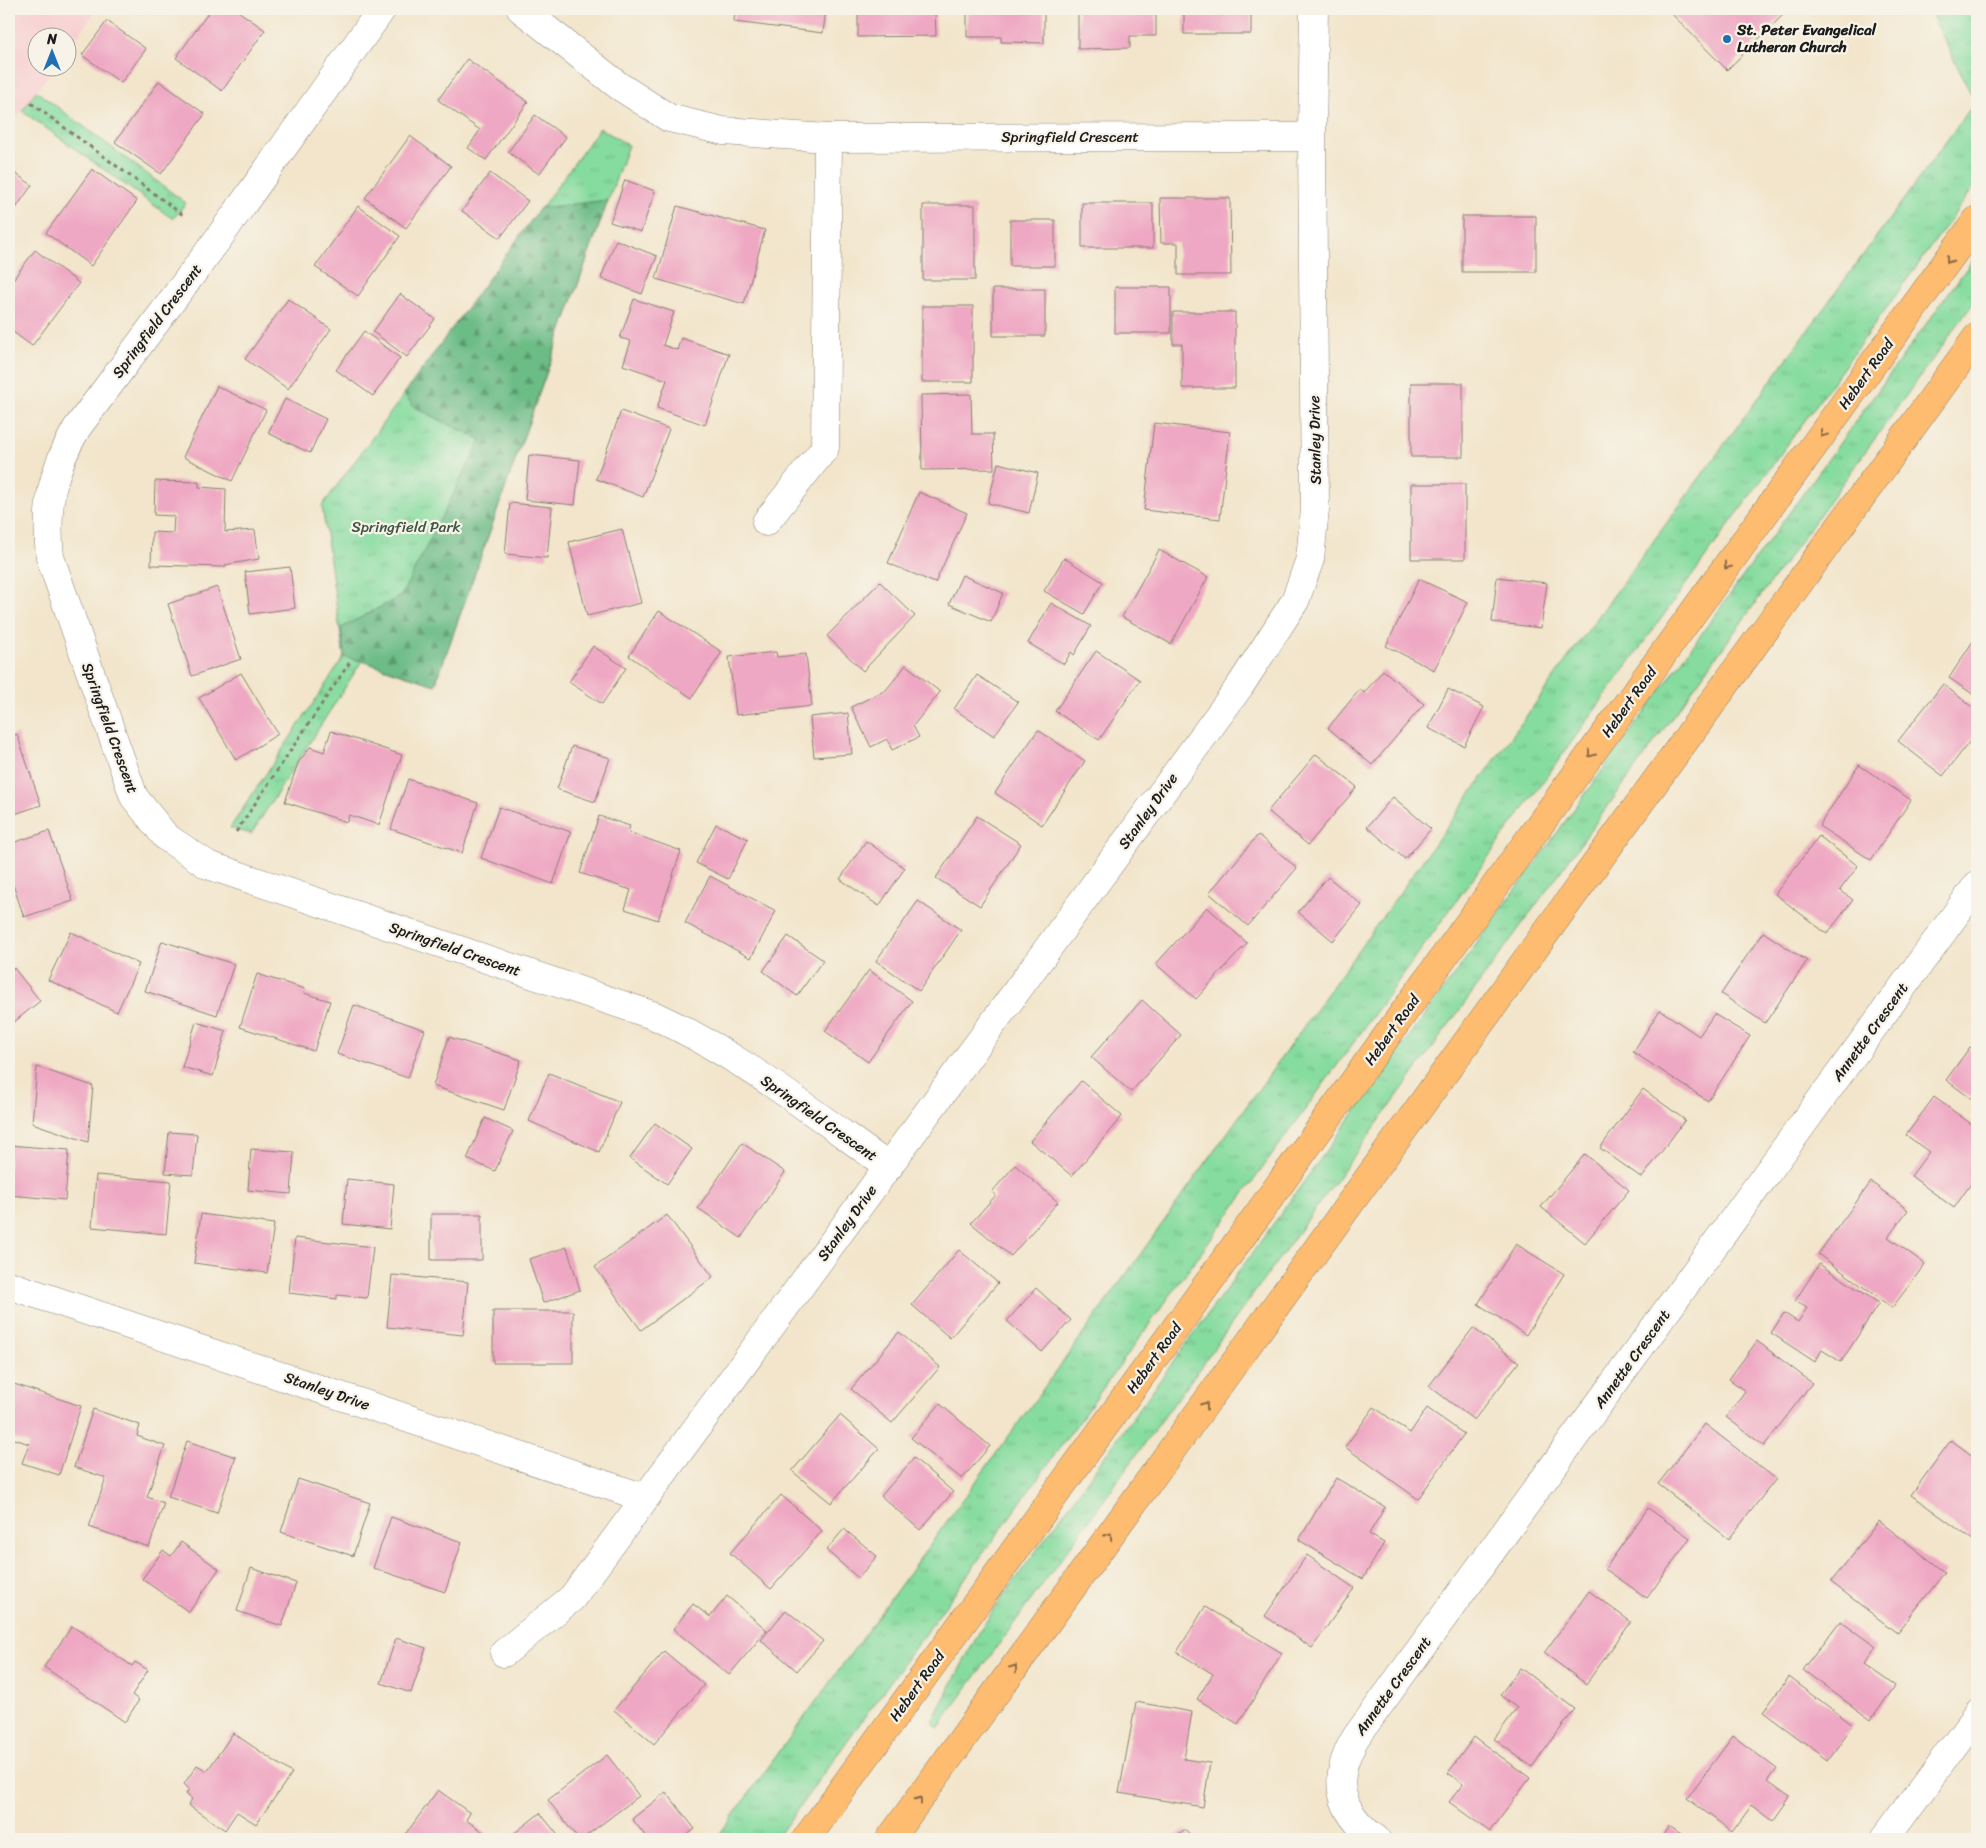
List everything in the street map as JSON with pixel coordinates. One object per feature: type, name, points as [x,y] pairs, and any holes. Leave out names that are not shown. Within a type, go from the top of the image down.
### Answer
[{"type":"main road","name":"Hebert Road","points":[[806,1839],[1977,220]]},
{"type":"main road","points":[[890,1839],[1977,337]]},
{"type":"street","name":"Springfield Crescent","points":[[382,9],[218,239],[77,428],[64,449],[55,473],[49,498],[47,527],[50,557],[134,797],[166,837],[208,865],[655,1016],[692,1033],[725,1051],[889,1167]]},
{"type":"street","name":"Springfield Crescent","points":[[521,9],[620,86],[669,118],[723,131],[828,138],[1312,137]]},
{"type":"street","name":"Stanley Drive","points":[[504,1653],[572,1598],[1240,686],[1295,601],[1310,559],[1315,509],[1312,137],[1314,9]]},
{"type":"street","points":[[766,522],[825,448],[828,138]]},
{"type":"street","name":"Annette Crescent","points":[[1376,1839],[1354,1820],[1344,1805],[1341,1788],[1344,1762],[1356,1737],[1977,885]]},
{"type":"street","name":"Stanley Drive","points":[[9,1285],[645,1498]]},
{"type":"street","points":[[1884,1839],[1977,1714]]},
{"type":"path","points":[[31,103],[183,215]]},
{"type":"path","points":[[236,832],[350,662]]},
{"type":"shaded area","points":[[9,9],[97,9],[78,35],[78,28],[28,28],[28,78],[46,78],[9,128]]},
{"type":"green space","points":[[1929,9],[1977,9],[1977,183],[776,1839],[716,1839],[1086,1330],[1581,640],[1975,102]]},
{"type":"green space","points":[[36,91],[186,203],[173,219],[22,111]]},
{"type":"green space","name":"Springfield Park","points":[[600,128],[628,145],[435,685],[362,661],[251,834],[230,828],[344,657],[322,506]]},
{"type":"green space","name":"Springfield Park","points":[[608,200],[435,685],[344,657],[341,628],[401,596],[481,440],[414,407],[404,394],[540,208]]},
{"type":"green space","points":[[1977,254],[1977,298],[938,1728],[932,1721],[980,1631],[994,1609]]},
{"type":"building","points":[[211,9],[235,9],[265,30],[222,91],[176,58]]},
{"type":"building","points":[[735,9],[826,9],[823,33],[734,22]]},
{"type":"building","points":[[858,9],[935,9],[936,36],[858,37]]},
{"type":"building","points":[[967,9],[1044,9],[1044,43],[1001,42],[1001,37],[967,37]]},
{"type":"building","points":[[1078,9],[1156,9],[1156,36],[1130,36],[1130,48],[1078,49]]},
{"type":"building","points":[[1184,9],[1251,9],[1251,34],[1184,34]]},
{"type":"building","name":"St. Peter Evangelical Lutheran Church","points":[[1667,9],[1789,9],[1727,70]]},
{"type":"building","points":[[107,21],[146,49],[121,83],[82,55]]},
{"type":"building","points":[[467,59],[528,102],[486,160],[468,148],[480,130],[438,100]]},
{"type":"building","points":[[159,81],[205,114],[161,174],[115,142]]},
{"type":"building","points":[[535,115],[566,137],[539,174],[508,152]]},
{"type":"building","points":[[410,136],[451,166],[406,228],[365,198]]},
{"type":"building","points":[[9,169],[32,185],[9,218]]},
{"type":"building","points":[[92,169],[137,201],[91,266],[46,233]]},
{"type":"building","points":[[490,173],[528,201],[500,238],[462,211]]},
{"type":"building","points":[[625,180],[655,191],[641,232],[610,222]]},
{"type":"building","points":[[1160,198],[1230,198],[1231,275],[1178,275],[1178,243],[1161,243]]},
{"type":"building","points":[[1082,203],[1153,203],[1153,248],[1082,248]]},
{"type":"building","points":[[923,205],[975,205],[975,280],[923,280]]},
{"type":"building","points":[[358,206],[400,236],[358,296],[315,267]]},
{"type":"building","points":[[677,206],[765,230],[744,304],[656,279]]},
{"type":"building","points":[[1462,216],[1536,216],[1536,272],[1462,272]]},
{"type":"building","points":[[1010,220],[1055,220],[1055,266],[1010,266]]},
{"type":"building","points":[[616,240],[657,256],[642,294],[601,278]]},
{"type":"building","points":[[35,250],[79,283],[32,346],[9,329],[9,285]]},
{"type":"building","points":[[1115,287],[1171,287],[1171,333],[1115,333]]},
{"type":"building","points":[[993,289],[1045,289],[1045,336],[993,336]]},
{"type":"building","points":[[400,294],[435,319],[407,357],[373,332]]},
{"type":"building","points":[[288,299],[331,329],[288,389],[245,359]]},
{"type":"building","points":[[634,299],[674,312],[663,345],[677,350],[681,338],[729,354],[705,425],[657,408],[667,380],[623,365],[631,341],[620,338]]},
{"type":"building","points":[[922,306],[973,306],[973,382],[922,382]]},
{"type":"building","points":[[1173,312],[1235,312],[1235,388],[1182,388],[1182,344],[1173,344]]},
{"type":"building","points":[[364,331],[400,358],[373,396],[336,370]]},
{"type":"building","points":[[1411,383],[1463,383],[1463,457],[1411,457]]},
{"type":"building","points":[[217,386],[266,410],[232,481],[183,457]]},
{"type":"building","points":[[971,394],[972,434],[993,434],[994,469],[922,470],[921,395]]},
{"type":"building","points":[[285,399],[326,419],[310,453],[268,433]]},
{"type":"building","points":[[621,411],[669,429],[643,497],[596,479]]},
{"type":"building","points":[[1154,423],[1230,432],[1220,519],[1144,510]]},
{"type":"building","points":[[529,455],[580,460],[575,505],[525,500]]},
{"type":"building","points":[[998,463],[1038,473],[1029,513],[988,503]]},
{"type":"building","points":[[155,481],[199,482],[199,487],[226,489],[225,532],[255,530],[259,559],[225,565],[225,567],[151,565],[152,532],[173,533],[174,516],[154,515]]},
{"type":"building","points":[[1411,484],[1465,484],[1465,559],[1411,559]]},
{"type":"building","points":[[919,492],[967,513],[935,583],[888,563]]},
{"type":"building","points":[[510,503],[552,507],[547,558],[505,554]]},
{"type":"building","points":[[622,529],[641,603],[587,616],[569,542]]},
{"type":"building","points":[[1159,550],[1208,577],[1171,644],[1122,617]]},
{"type":"building","points":[[1064,558],[1103,582],[1084,614],[1044,591]]},
{"type":"building","points":[[290,567],[295,608],[250,614],[245,572]]},
{"type":"building","points":[[962,575],[1003,593],[991,622],[949,604]]},
{"type":"building","points":[[1497,577],[1547,583],[1541,628],[1492,622]]},
{"type":"building","points":[[1419,579],[1468,602],[1434,670],[1386,646]]},
{"type":"building","points":[[880,582],[915,616],[863,671],[827,636]]},
{"type":"building","points":[[217,587],[241,659],[192,676],[168,604]]},
{"type":"building","points":[[1051,603],[1091,626],[1074,655],[1071,652],[1064,664],[1028,643]]},
{"type":"building","points":[[659,611],[722,652],[692,698],[629,656]]},
{"type":"building","points":[[1977,635],[1977,697],[1949,678]]},
{"type":"building","points":[[593,646],[626,668],[602,704],[569,682]]},
{"type":"building","points":[[1096,651],[1140,680],[1099,740],[1055,711]]},
{"type":"building","points":[[776,652],[777,657],[806,654],[812,706],[736,715],[729,657]]},
{"type":"building","points":[[906,665],[940,692],[913,726],[919,737],[892,750],[887,739],[871,747],[851,707],[886,690]]},
{"type":"building","points":[[1383,670],[1424,704],[1372,765],[1328,728],[1360,689],[1364,693]]},
{"type":"building","points":[[241,673],[278,734],[236,760],[199,698]]},
{"type":"building","points":[[977,675],[1018,702],[994,736],[954,709]]},
{"type":"building","points":[[1943,684],[1977,711],[1977,732],[1943,776],[1898,741]]},
{"type":"building","points":[[1448,689],[1484,707],[1464,746],[1428,728]]},
{"type":"building","points":[[848,713],[852,754],[814,757],[810,717]]},
{"type":"building","points":[[1038,730],[1085,761],[1042,825],[995,793]]},
{"type":"building","points":[[331,731],[402,755],[379,825],[349,815],[347,822],[285,802],[298,763],[310,747],[324,752]]},
{"type":"building","points":[[17,734],[41,805],[9,816],[9,737]]},
{"type":"building","points":[[572,746],[610,758],[595,802],[557,789]]},
{"type":"building","points":[[1316,754],[1357,787],[1308,845],[1268,811]]},
{"type":"building","points":[[1859,765],[1911,800],[1871,860],[1819,826]]},
{"type":"building","points":[[408,779],[478,803],[462,853],[391,829]]},
{"type":"building","points":[[1393,797],[1431,829],[1405,859],[1367,827]]},
{"type":"building","points":[[499,807],[571,832],[553,884],[481,858]]},
{"type":"building","points":[[599,816],[630,826],[628,832],[681,851],[658,920],[625,909],[631,890],[580,873]]},
{"type":"building","points":[[977,816],[1021,844],[980,906],[936,878]]},
{"type":"building","points":[[716,824],[748,839],[728,879],[696,863]]},
{"type":"building","points":[[49,831],[73,901],[24,917],[9,873],[9,844]]},
{"type":"building","points":[[1258,835],[1297,868],[1248,926],[1209,893]]},
{"type":"building","points":[[1819,836],[1858,866],[1840,890],[1853,900],[1827,934],[1775,894]]},
{"type":"building","points":[[866,841],[905,868],[879,906],[840,879]]},
{"type":"building","points":[[710,876],[776,911],[751,958],[685,923]]},
{"type":"building","points":[[1328,877],[1362,905],[1333,941],[1298,912]]},
{"type":"building","points":[[918,901],[961,930],[919,991],[876,961]]},
{"type":"building","points":[[1207,907],[1247,943],[1196,999],[1156,964]]},
{"type":"building","points":[[71,932],[139,964],[117,1012],[48,980]]},
{"type":"building","points":[[1763,932],[1807,961],[1765,1023],[1721,994]]},
{"type":"building","points":[[788,936],[823,960],[797,996],[763,971]]},
{"type":"building","points":[[162,941],[234,964],[217,1015],[145,991]]},
{"type":"building","points":[[14,968],[40,1001],[9,1026],[9,972]]},
{"type":"building","points":[[869,970],[912,1001],[868,1062],[825,1031]]},
{"type":"building","points":[[257,974],[305,989],[304,993],[330,1001],[314,1051],[240,1027]]},
{"type":"building","points":[[1142,1000],[1181,1035],[1131,1092],[1091,1057]]},
{"type":"building","points":[[354,1005],[425,1030],[408,1078],[337,1054]]},
{"type":"building","points":[[1660,1010],[1699,1036],[1714,1014],[1750,1036],[1708,1101],[1633,1052]]},
{"type":"building","points":[[196,1022],[226,1031],[213,1076],[182,1067]]},
{"type":"building","points":[[449,1037],[521,1060],[504,1110],[433,1086]]},
{"type":"building","points":[[1970,1047],[1977,1052],[1977,1103],[1946,1080]]},
{"type":"building","points":[[37,1067],[93,1086],[88,1142],[32,1123]]},
{"type":"building","points":[[549,1073],[620,1102],[599,1152],[529,1121]]},
{"type":"building","points":[[1081,1081],[1122,1116],[1072,1176],[1030,1141]]},
{"type":"building","points":[[1643,1089],[1685,1120],[1642,1178],[1600,1148]]},
{"type":"building","points":[[1934,1097],[1977,1128],[1977,1175],[1954,1208],[1911,1176],[1929,1152],[1906,1135]]},
{"type":"building","points":[[485,1118],[513,1131],[495,1171],[467,1159]]},
{"type":"building","points":[[655,1123],[692,1149],[667,1184],[630,1158]]},
{"type":"building","points":[[169,1132],[197,1134],[193,1175],[165,1173]]},
{"type":"building","points":[[742,1143],[785,1172],[741,1238],[698,1208]]},
{"type":"building","points":[[9,1145],[69,1150],[65,1200],[9,1195]]},
{"type":"building","points":[[251,1149],[294,1152],[291,1194],[248,1190]]},
{"type":"building","points":[[1585,1154],[1629,1190],[1585,1243],[1541,1207]]},
{"type":"building","points":[[1015,1165],[1058,1202],[1011,1256],[971,1223],[996,1195],[992,1192]]},
{"type":"building","points":[[96,1175],[171,1181],[166,1234],[92,1227]]},
{"type":"building","points":[[347,1179],[394,1184],[390,1229],[343,1224]]},
{"type":"building","points":[[1871,1182],[1908,1210],[1888,1237],[1925,1264],[1892,1308],[1818,1254]]},
{"type":"building","points":[[201,1214],[274,1224],[267,1273],[194,1263]]},
{"type":"building","points":[[431,1214],[482,1214],[482,1260],[431,1260]]},
{"type":"building","points":[[667,1215],[713,1277],[641,1330],[595,1267]]},
{"type":"building","points":[[295,1238],[373,1247],[367,1298],[337,1295],[337,1299],[289,1293]]},
{"type":"building","points":[[1516,1244],[1564,1274],[1526,1335],[1478,1304]]},
{"type":"building","points":[[567,1247],[580,1290],[543,1303],[529,1259]]},
{"type":"building","points":[[959,1250],[998,1283],[950,1338],[912,1305]]},
{"type":"building","points":[[1819,1264],[1879,1303],[1841,1362],[1822,1350],[1815,1362],[1771,1333],[1784,1313],[1798,1322],[1807,1308],[1795,1301]]},
{"type":"building","points":[[392,1275],[468,1282],[463,1335],[387,1327]]},
{"type":"building","points":[[1036,1288],[1071,1320],[1042,1352],[1007,1321]]},
{"type":"building","points":[[493,1311],[573,1311],[573,1363],[493,1363]]},
{"type":"building","points":[[1473,1328],[1519,1362],[1474,1420],[1429,1386]]},
{"type":"building","points":[[899,1332],[940,1367],[892,1423],[851,1389]]},
{"type":"building","points":[[1757,1341],[1812,1383],[1764,1446],[1726,1417],[1745,1391],[1729,1379]]},
{"type":"building","points":[[11,1383],[81,1406],[59,1475],[22,1463],[29,1444],[9,1437],[9,1391]]},
{"type":"building","points":[[940,1404],[990,1446],[962,1479],[911,1438]]},
{"type":"building","points":[[1374,1407],[1410,1433],[1427,1408],[1464,1434],[1418,1499],[1345,1447]]},
{"type":"building","points":[[93,1409],[140,1425],[137,1436],[165,1446],[147,1497],[164,1503],[149,1547],[89,1527],[106,1478],[74,1467]]},
{"type":"building","points":[[840,1415],[879,1449],[831,1503],[792,1471]]},
{"type":"building","points":[[1705,1424],[1776,1479],[1729,1539],[1658,1484]]},
{"type":"building","points":[[1951,1440],[1977,1459],[1977,1543],[1911,1495]]},
{"type":"building","points":[[187,1441],[236,1457],[217,1513],[168,1497]]},
{"type":"building","points":[[914,1458],[953,1492],[920,1530],[881,1496]]},
{"type":"building","points":[[1336,1478],[1385,1507],[1369,1534],[1384,1543],[1363,1579],[1299,1540]]},
{"type":"building","points":[[298,1479],[370,1503],[353,1556],[281,1532]]},
{"type":"building","points":[[781,1495],[822,1531],[771,1589],[730,1553]]},
{"type":"building","points":[[1648,1508],[1690,1538],[1647,1598],[1605,1569]]},
{"type":"building","points":[[391,1517],[462,1542],[445,1592],[373,1568]]},
{"type":"building","points":[[1879,1521],[1945,1572],[1897,1633],[1831,1582]]},
{"type":"building","points":[[844,1529],[877,1556],[858,1578],[826,1550]]},
{"type":"building","points":[[181,1542],[219,1569],[189,1612],[142,1579],[163,1550],[171,1556]]},
{"type":"building","points":[[1307,1555],[1354,1588],[1312,1648],[1265,1616]]},
{"type":"building","points":[[251,1568],[296,1583],[282,1626],[237,1611]]},
{"type":"building","points":[[1589,1591],[1631,1622],[1586,1684],[1544,1653]]},
{"type":"building","points":[[727,1596],[767,1630],[729,1675],[673,1629],[693,1604],[710,1617]]},
{"type":"building","points":[[1205,1607],[1282,1653],[1238,1724],[1197,1699],[1213,1674],[1177,1652]]},
{"type":"building","points":[[786,1610],[823,1641],[797,1671],[761,1640]]},
{"type":"building","points":[[1840,1621],[1876,1647],[1864,1664],[1895,1686],[1871,1720],[1803,1670]]},
{"type":"building","points":[[72,1626],[132,1666],[135,1662],[148,1670],[132,1695],[139,1700],[125,1722],[44,1667]]},
{"type":"building","points":[[396,1638],[426,1648],[411,1693],[381,1683]]},
{"type":"building","points":[[664,1651],[704,1685],[654,1744],[614,1710]]},
{"type":"building","points":[[1520,1668],[1575,1709],[1532,1767],[1494,1739],[1517,1708],[1500,1695]]},
{"type":"building","points":[[1789,1677],[1853,1725],[1828,1760],[1763,1712]]},
{"type":"building","points":[[1136,1702],[1192,1712],[1184,1759],[1210,1763],[1203,1807],[1119,1793]]},
{"type":"building","points":[[233,1733],[292,1773],[256,1824],[237,1812],[225,1830],[188,1805],[192,1799],[186,1794],[189,1789],[184,1784],[197,1765],[207,1771]]},
{"type":"building","points":[[1733,1736],[1777,1769],[1768,1781],[1790,1797],[1773,1821],[1752,1805],[1732,1832],[1687,1798]]},
{"type":"building","points":[[1474,1737],[1530,1778],[1490,1832],[1449,1802],[1463,1784],[1448,1773]]},
{"type":"building","points":[[607,1755],[639,1796],[582,1839],[578,1839],[548,1800]]},
{"type":"building","points":[[438,1790],[470,1813],[466,1820],[494,1839],[402,1839]]},
{"type":"building","points":[[666,1792],[695,1829],[682,1839],[648,1839],[632,1819]]},
{"type":"building","points":[[540,1813],[561,1839],[507,1839]]},
{"type":"building","points":[[1669,1826],[1689,1839],[1660,1839]]},
{"type":"building","points":[[1186,1830],[1192,1839],[1171,1839]]},
{"type":"place","name":"St. Peter Evangelical Lutheran Church","points":[[1727,39]]}]
